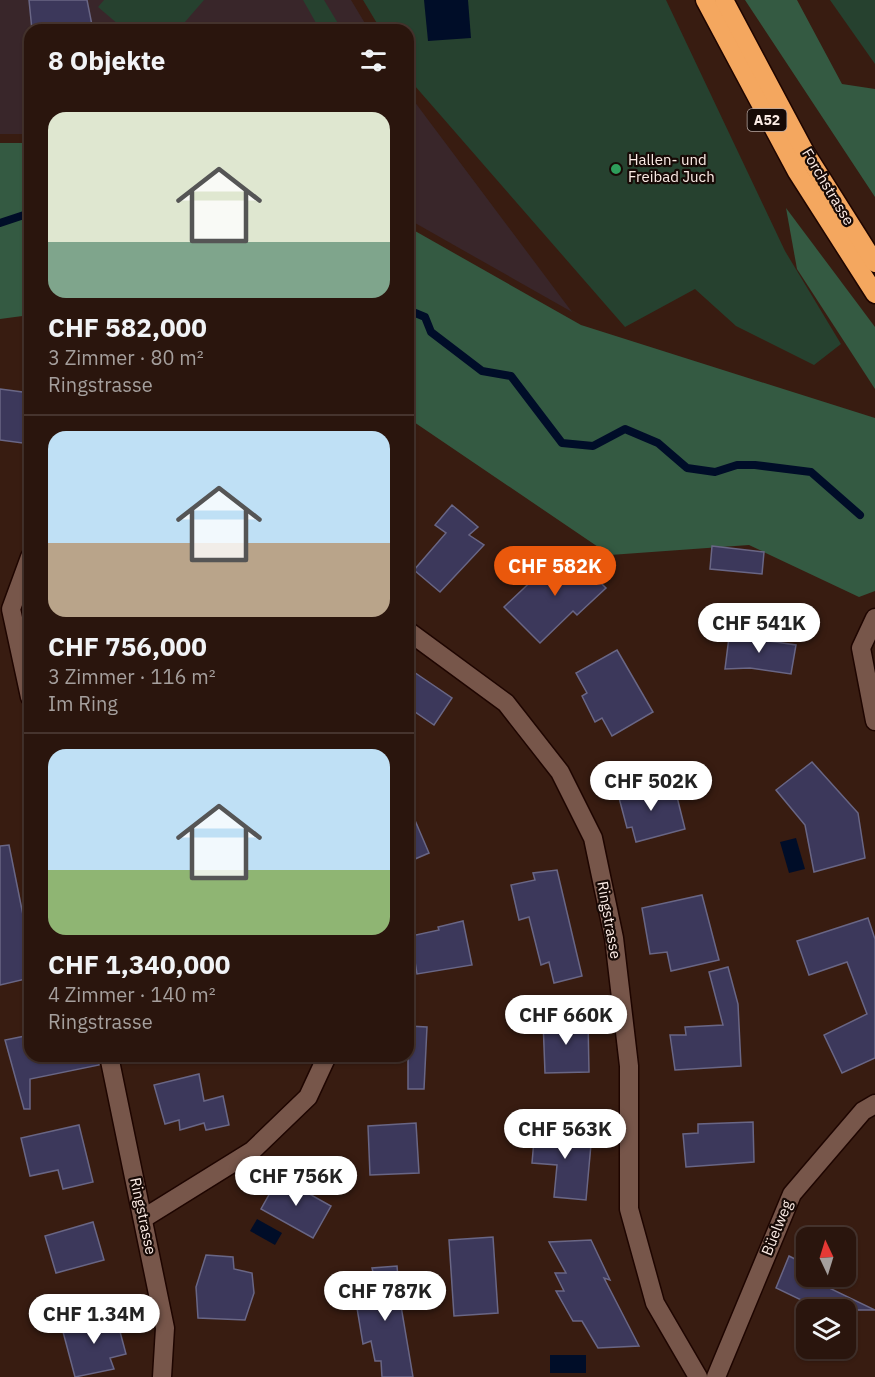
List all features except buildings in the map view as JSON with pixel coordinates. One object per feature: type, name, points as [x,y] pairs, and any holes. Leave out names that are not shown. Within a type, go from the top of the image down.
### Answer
[{"type":"highway","name":"Forchstrasse","points":[[705,0],[797,172],[875,294]]},
{"type":"highway","name":"Forchstrasse","points":[[724,0],[805,152],[875,263]]},
{"type":"street","points":[[24,573],[11,609],[24,669]]},
{"type":"street","points":[[875,618],[861,648],[875,721]]},
{"type":"street","name":"Ringstrasse","points":[[414,635],[506,703],[560,772],[592,838],[614,938],[629,1066],[628,1209],[655,1303],[698,1377]]},
{"type":"street","name":"Ringstrasse","points":[[110,1062],[165,1328],[162,1377]]},
{"type":"street","points":[[144,1218],[252,1151],[308,1098],[324,1062]]},
{"type":"street","name":"Büelweg","points":[[716,1377],[792,1194],[864,1111],[875,1104]]},
{"type":"shaded area","points":[[0,0],[351,0],[365,24],[24,24],[24,134],[0,134]]},
{"type":"shaded area","points":[[414,101],[572,312],[414,222]]},
{"type":"green space","points":[[104,0],[204,0],[183,24],[118,24],[98,7]]},
{"type":"green space","points":[[303,0],[324,0],[338,24],[317,24]]},
{"type":"green space","name":"Hallen- und Freibad Juch","points":[[363,0],[666,0],[785,251],[841,344],[814,365],[736,326],[695,289],[625,327],[415,86],[414,24],[377,24]]},
{"type":"green space","points":[[745,0],[797,0],[842,84],[875,89],[875,197]]},
{"type":"green space","points":[[830,0],[875,0],[875,64]]},
{"type":"green space","points":[[0,143],[24,143],[24,316],[0,319]]},
{"type":"green space","points":[[786,208],[875,327],[875,389],[797,269]]},
{"type":"green space","points":[[414,230],[581,325],[875,418],[875,591],[859,597],[749,545],[610,555],[414,422]]},
{"type":"water","points":[[424,0],[468,0],[471,38],[428,41]]},
{"type":"water","points":[[796,838],[805,869],[789,873],[780,842]]},
{"type":"water","points":[[257,1219],[282,1233],[275,1245],[250,1231]]},
{"type":"water","points":[[550,1355],[586,1355],[586,1373],[550,1373]]},
{"type":"waterway","points":[[0,223],[24,215]]},
{"type":"waterway","points":[[414,312],[425,317],[431,332],[482,371],[511,376],[562,443],[593,446],[625,429],[658,443],[687,468],[715,472],[737,465],[755,465],[811,472],[860,515]]},
{"type":"place","name":"Hallen- und Freibad Juch","points":[[616,169]]}]
